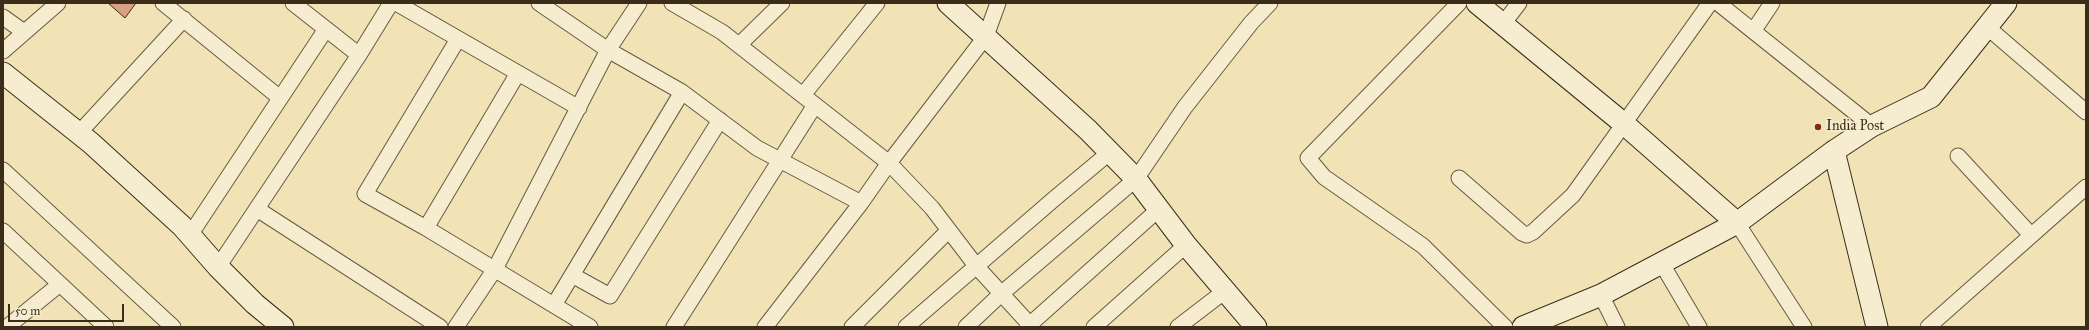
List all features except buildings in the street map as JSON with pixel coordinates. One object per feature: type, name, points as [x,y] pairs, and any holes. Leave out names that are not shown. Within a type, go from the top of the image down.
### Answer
[{"type":"street","points":[[3,51],[58,3]]},
{"type":"street","points":[[163,3],[280,98]]},
{"type":"street","points":[[293,3],[359,55]]},
{"type":"street","points":[[218,267],[359,55],[391,3]]},
{"type":"street","points":[[396,3],[579,108]]},
{"type":"street","points":[[539,3],[608,50],[682,92],[757,148],[861,203]]},
{"type":"street","points":[[456,327],[495,269],[608,50],[639,3]]},
{"type":"street","points":[[672,3],[722,32],[889,163],[932,208],[977,267],[1030,326],[1159,209]]},
{"type":"street","points":[[739,45],[782,3]]},
{"type":"street","points":[[803,95],[877,3]]},
{"type":"street","points":[[948,3],[1088,130],[1136,179],[1186,245],[1256,327]]},
{"type":"street","points":[[765,327],[861,203],[889,163],[986,36],[998,3]]},
{"type":"street","points":[[966,327],[1001,294],[1136,179],[1185,107],[1251,23],[1270,3]]},
{"type":"street","points":[[1459,3],[1308,158],[1324,177],[1423,246],[1505,327]]},
{"type":"street","points":[[1477,3],[1623,123],[1737,223],[1804,327]]},
{"type":"street","points":[[1503,24],[1519,3]]},
{"type":"street","points":[[1459,178],[1522,233],[1527,235],[1533,232],[1573,195],[1710,3]]},
{"type":"street","points":[[1718,3],[1754,30],[1872,126]]},
{"type":"street","points":[[1754,30],[1772,3]]},
{"type":"street","points":[[1523,327],[1601,295],[1737,223],[1834,151],[1872,126],[1931,97],[2006,3]]},
{"type":"street","points":[[3,17],[24,32]]},
{"type":"street","points":[[79,133],[184,19]]},
{"type":"street","points":[[1987,27],[2086,112]]},
{"type":"street","points":[[190,235],[326,29]]},
{"type":"street","points":[[458,39],[365,194],[426,228],[590,327]]},
{"type":"street","points":[[3,72],[79,133],[190,235],[218,267],[255,304],[283,327]]},
{"type":"street","points":[[426,228],[518,73]]},
{"type":"street","points":[[554,305],[682,92]]},
{"type":"street","points":[[674,327],[815,105]]},
{"type":"street","points":[[572,275],[610,296],[720,120]]},
{"type":"street","points":[[1834,151],[1877,327]]},
{"type":"street","points":[[906,327],[1109,153]]},
{"type":"street","points":[[1958,156],[2031,235]]},
{"type":"street","points":[[3,170],[173,327]]},
{"type":"street","points":[[1928,327],[2086,187]]},
{"type":"street","points":[[257,209],[440,327]]},
{"type":"street","points":[[3,230],[106,327]]},
{"type":"street","points":[[852,327],[949,230]]},
{"type":"street","points":[[1096,326],[1186,245]]},
{"type":"street","points":[[1662,264],[1699,327]]},
{"type":"street","points":[[6,327],[60,284]]},
{"type":"street","points":[[1178,327],[1225,291]]},
{"type":"street","points":[[1601,295],[1617,327]]},
{"type":"place","name":"India Post","points":[[1818,127]]}]
